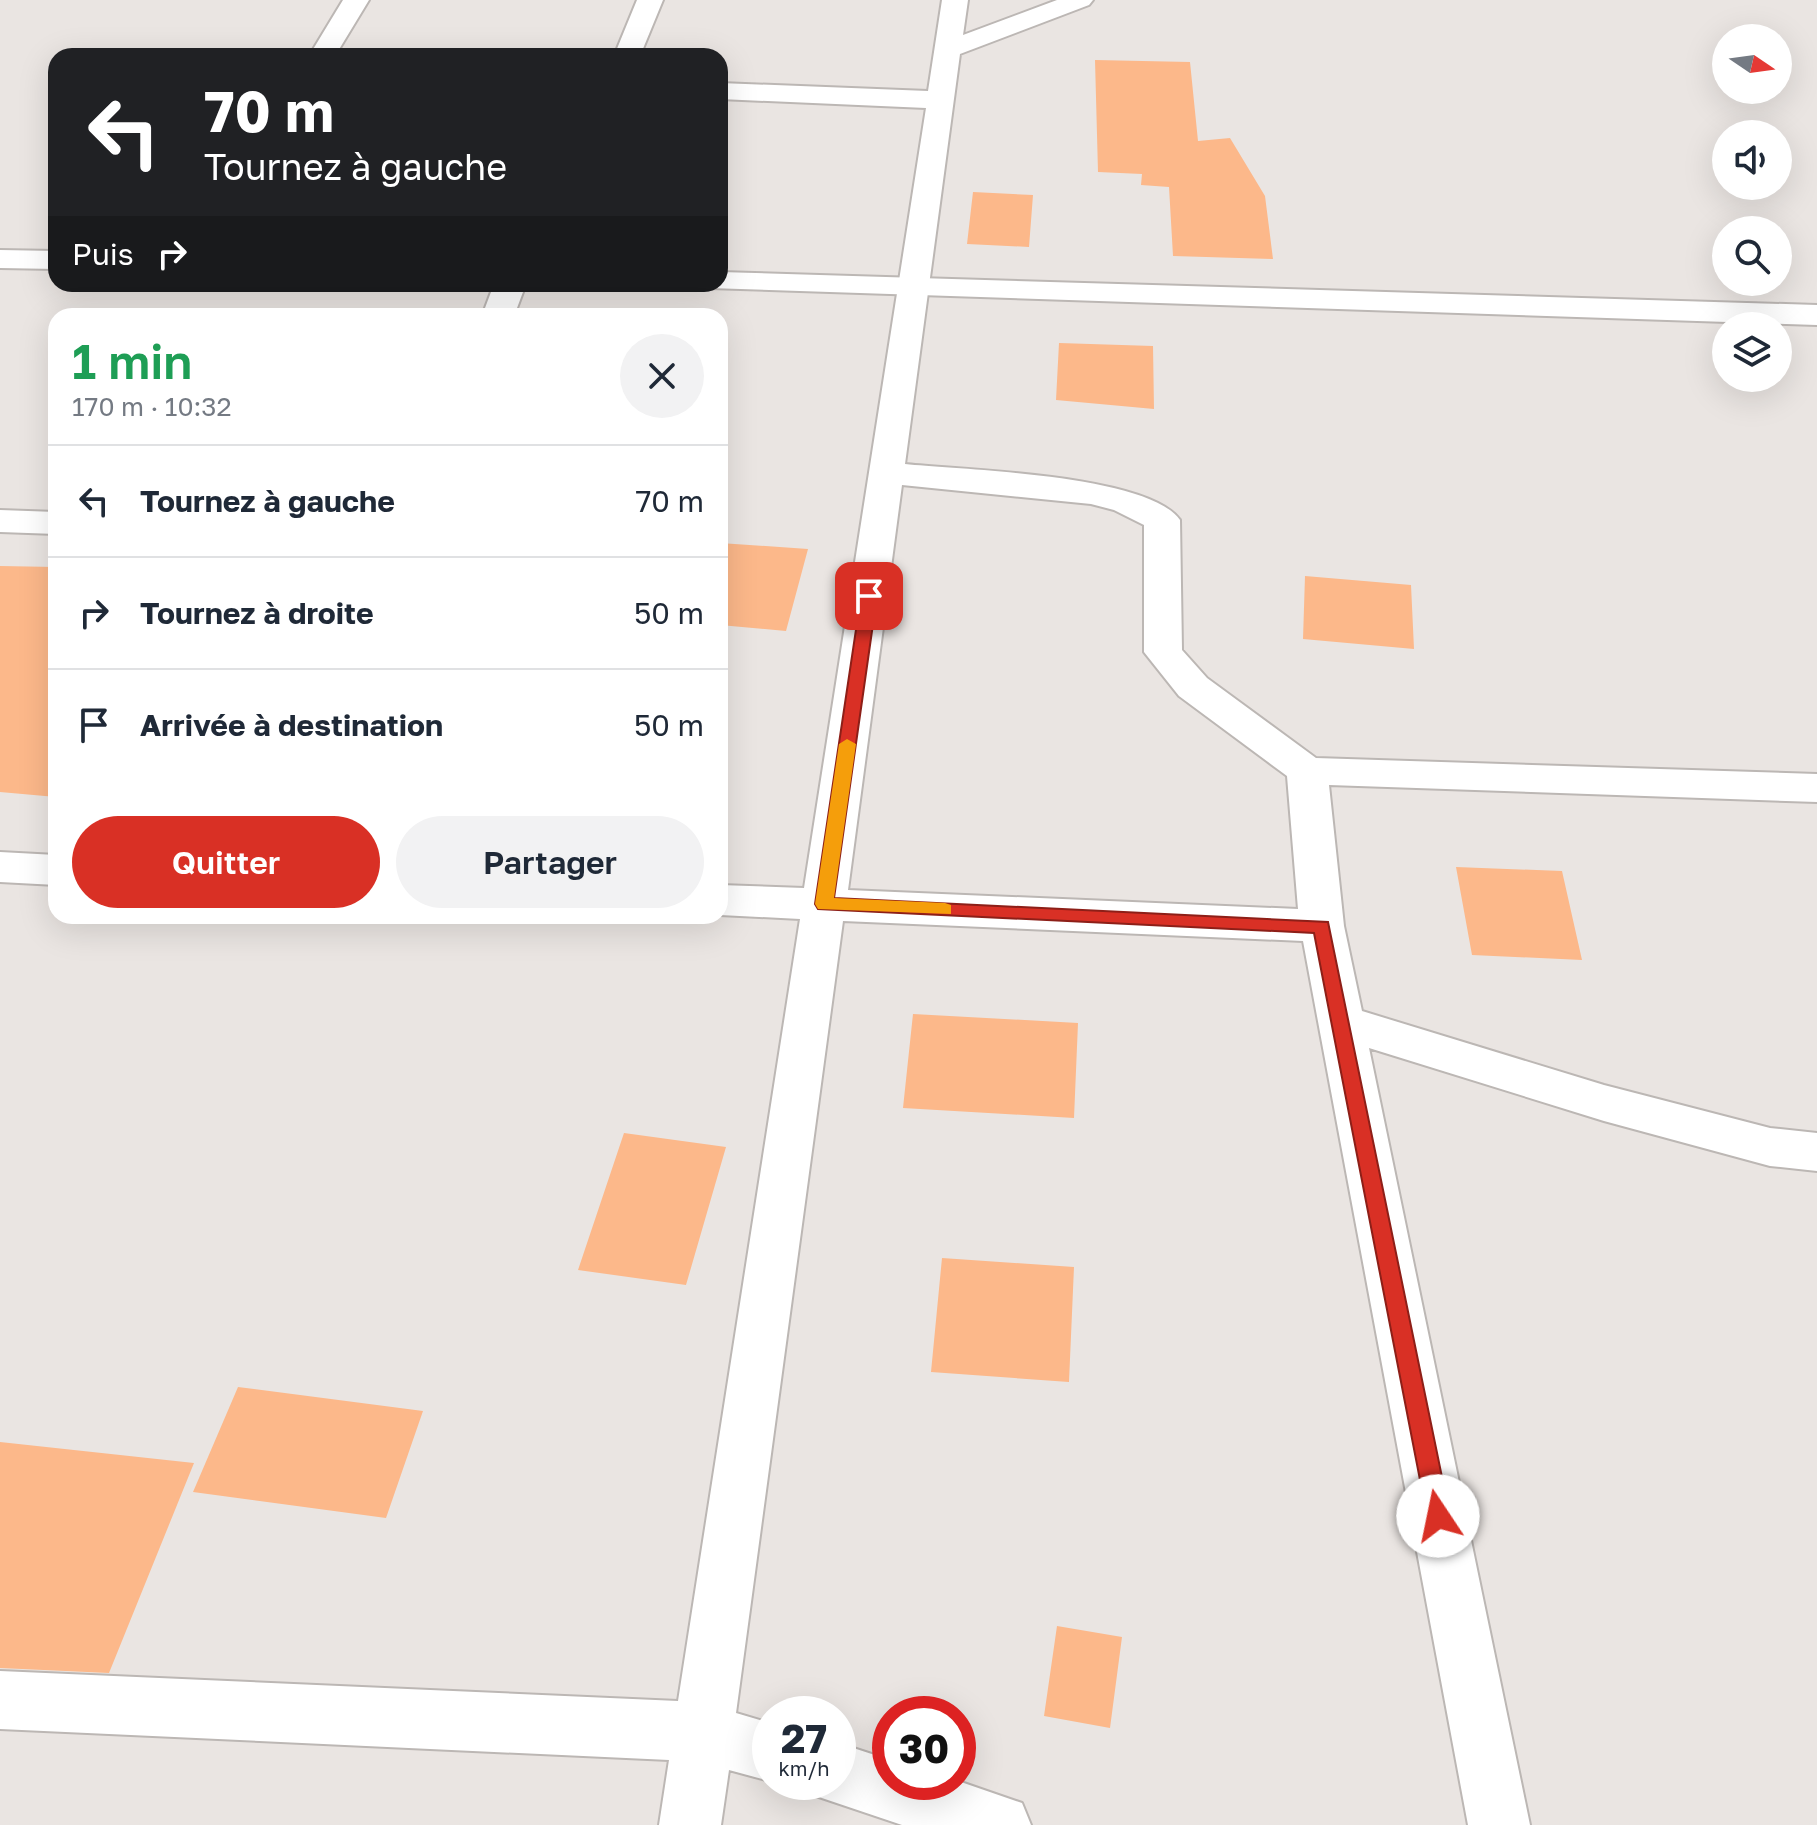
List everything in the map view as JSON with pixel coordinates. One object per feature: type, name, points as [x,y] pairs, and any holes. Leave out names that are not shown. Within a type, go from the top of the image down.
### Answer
[{"type":"street","points":[[327,48],[356,0]]},
{"type":"street","points":[[630,48],[650,0]]},
{"type":"street","points":[[690,1825],[955,0]]},
{"type":"street","points":[[948,50],[1080,0]]},
{"type":"street","points":[[728,91],[941,100]]},
{"type":"street","points":[[0,259],[48,260]]},
{"type":"street","points":[[728,281],[1817,315]]},
{"type":"street","points":[[887,473],[1092,493],[1127,502],[1162,520],[1163,652],[1193,687],[1307,771],[1817,788]]},
{"type":"street","points":[[0,521],[48,523]]},
{"type":"street","points":[[1307,771],[1322,926],[1499,1825]]},
{"type":"street","points":[[0,867],[48,870]]},
{"type":"street","points":[[728,900],[1322,926]]},
{"type":"street","points":[[1341,1022],[1604,1103],[1770,1147],[1817,1152]]},
{"type":"street","points":[[0,1700],[703,1732],[752,1747]]},
{"type":"street","points":[[856,1780],[1000,1825]]},
{"type":"building","points":[[1095,60],[1190,62],[1198,141],[1230,138],[1265,196],[1273,259],[1173,256],[1169,187],[1141,185],[1142,174],[1098,172]]},
{"type":"building","points":[[973,192],[1033,195],[1029,247],[967,244]]},
{"type":"building","points":[[1059,343],[1153,346],[1154,409],[1056,400]]},
{"type":"building","points":[[728,544],[808,549],[786,631],[728,626]]},
{"type":"building","points":[[0,566],[48,567],[48,796],[0,792]]},
{"type":"building","points":[[1305,576],[1411,585],[1414,649],[1303,639]]},
{"type":"building","points":[[1456,867],[1562,871],[1582,960],[1472,955]]},
{"type":"building","points":[[913,1014],[1078,1023],[1074,1118],[903,1108]]},
{"type":"building","points":[[624,1133],[726,1147],[686,1285],[578,1270]]},
{"type":"building","points":[[942,1258],[1074,1267],[1069,1382],[931,1372]]},
{"type":"building","points":[[238,1387],[423,1411],[386,1518],[193,1492]]},
{"type":"building","points":[[0,1442],[194,1463],[109,1673],[0,1668]]},
{"type":"building","points":[[1057,1626],[1122,1637],[1110,1728],[1044,1716]]},
{"type":"slow traffic","points":[[847,744],[824,904],[945,910]]},
{"type":"route","points":[[869,596],[824,904],[1322,926],[1438,1516]]}]
